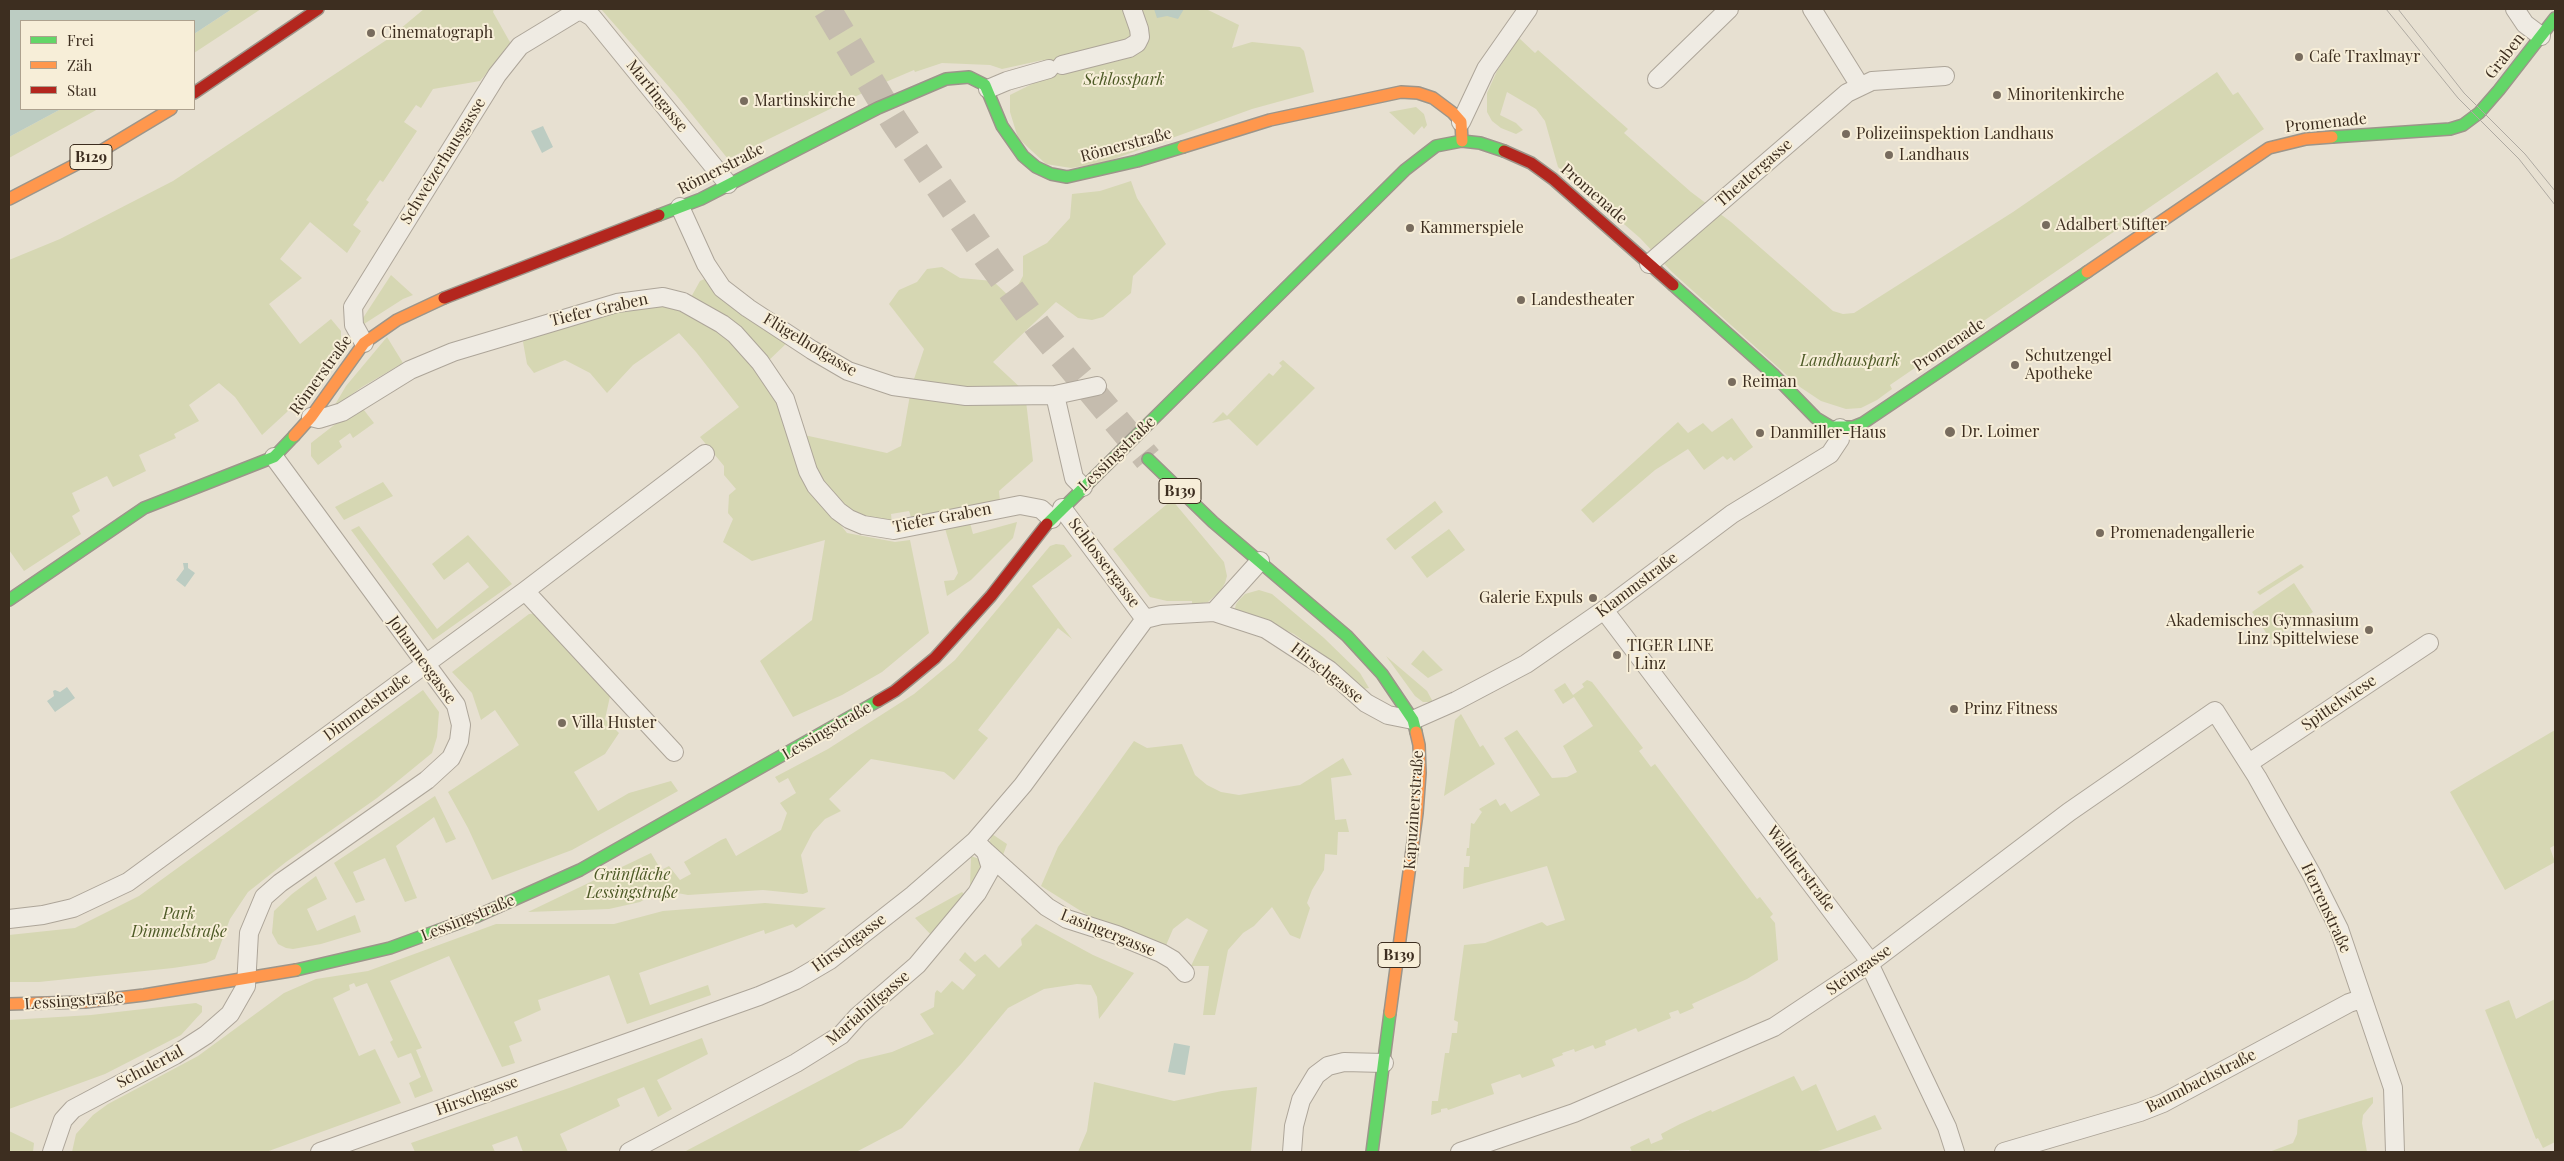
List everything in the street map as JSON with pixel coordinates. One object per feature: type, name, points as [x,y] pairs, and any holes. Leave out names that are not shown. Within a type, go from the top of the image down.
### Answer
[{"type":"street","points":[[195,92],[318,9]]},
{"type":"street","points":[[988,89],[1007,81],[1055,67],[1129,48],[1137,43],[1140,37],[1132,9]]},
{"type":"street","points":[[1462,141],[1460,122],[1486,69],[1528,9]]},
{"type":"street","points":[[1658,79],[1729,9]]},
{"type":"street","points":[[1812,9],[1860,86]]},
{"type":"street","points":[[2515,9],[2525,24],[2541,36]]},
{"type":"street","name":"Martingasse","points":[[582,11],[592,17],[617,46],[728,184]]},
{"type":"street","name":"Schweizerhausgasse","points":[[364,343],[354,325],[353,307],[497,75],[520,46],[582,11]]},
{"type":"street","name":"Graben","points":[[2478,113],[2555,18]]},
{"type":"street","name":"Theatergasse","points":[[1650,264],[1847,93],[1872,81],[1945,76]]},
{"type":"street","name":"Römerstraße","points":[[9,600],[105,532],[144,508],[274,457],[311,417],[364,343],[397,320],[452,294],[680,207],[878,108],[946,79],[969,77],[979,81],[988,89],[1002,126],[1023,156],[1036,167],[1051,174],[1067,177],[1137,161],[1270,120],[1401,92],[1418,93],[1433,98],[1453,113],[1460,122]]},
{"type":"street","name":"B129","points":[[9,199],[96,154],[170,110]]},
{"type":"street","name":"Promenade","points":[[1462,141],[1480,142],[1500,149],[1531,164],[1553,179],[1773,374],[1816,418],[1831,427],[1840,428],[1864,423],[2269,148],[2306,139],[2450,129],[2463,125],[2478,113]]},
{"type":"street","name":"Lessingstraße","points":[[9,1004],[93,1001],[246,978],[369,954],[475,917],[580,870],[895,691],[935,658],[991,596],[1057,514],[1083,487],[1244,332],[1415,161],[1436,146],[1462,141]]},
{"type":"street","name":"Flügelhofgasse","points":[[680,207],[706,264],[722,288],[788,334],[848,371],[893,386],[941,394],[1002,398],[1055,395],[1097,386]]},
{"type":"street","name":"Tiefer Graben","points":[[311,417],[319,419],[342,412],[410,370],[453,352],[617,303],[652,297],[674,299],[705,313],[735,334],[769,373],[785,399],[808,471],[816,486],[838,511],[849,519],[863,525],[894,530],[1000,507],[1028,505],[1057,514]]},
{"type":"street","points":[[1055,395],[1074,478],[1083,487]]},
{"type":"street","name":"Klammstraße","points":[[1413,720],[1456,701],[1526,664],[1604,610],[1732,514],[1830,454],[1840,438],[1840,428]]},
{"type":"street","name":"Dimmelstraße","points":[[9,919],[43,915],[73,908],[128,882],[525,591],[705,454]]},
{"type":"street","name":"Johannesgasse","points":[[246,978],[249,933],[264,897],[280,882],[427,780],[451,758],[459,741],[462,725],[456,705],[327,526],[274,457]]},
{"type":"street","name":"Kapuzinerstraße","points":[[1148,459],[1192,503],[1347,636],[1382,674],[1413,720],[1420,745],[1417,813],[1372,1152]]},
{"type":"street","name":"Schlossergasse","points":[[1057,514],[1146,619]]},
{"type":"street","points":[[1214,612],[1260,562]]},
{"type":"street","points":[[525,591],[674,752]]},
{"type":"street","name":"Waltherstraße","points":[[1604,610],[1870,963],[1946,1127],[1955,1152]]},
{"type":"street","name":"Hirschgasse","points":[[320,1152],[750,999],[796,980],[830,960],[981,846],[1023,785],[1146,619],[1161,615],[1214,612],[1266,629],[1329,670],[1366,703],[1388,714],[1413,720]]},
{"type":"street","name":"Spittelwiese","points":[[2249,762],[2429,643]]},
{"type":"street","name":"Steingasse","points":[[1460,1152],[1574,1113],[1739,1044],[1774,1027],[1870,963],[2069,812],[2215,711]]},
{"type":"street","name":"Herrenstraße","points":[[2215,711],[2249,762],[2312,875],[2339,928],[2361,999],[2393,1088],[2395,1152]]},
{"type":"street","name":"Lasingergasse","points":[[981,846],[1047,907],[1068,919],[1161,953],[1173,960],[1185,973]]},
{"type":"street","name":"Mariahilfgasse","points":[[629,1152],[788,1067],[841,1035],[858,1016],[917,966],[985,882],[991,868],[981,846]]},
{"type":"street","name":"Schulertal","points":[[52,1152],[63,1120],[72,1109],[175,1055],[206,1035],[235,1007],[246,986],[246,978]]},
{"type":"street","name":"Baumbachstraße","points":[[2004,1152],[2140,1112],[2163,1103],[2349,1003],[2361,999]]},
{"type":"street","points":[[1292,1152],[1294,1126],[1301,1100],[1316,1075],[1328,1066],[1344,1062],[1384,1063]]},
{"type":"green space","points":[[232,9],[261,9],[195,52],[195,33]]},
{"type":"green space","points":[[424,9],[494,9],[493,12],[511,44],[480,81],[433,89],[421,108],[416,105],[404,122],[417,131],[383,182],[380,180],[366,200],[369,202],[353,225],[361,231],[347,253],[310,222],[280,259],[302,278],[269,304],[300,344],[331,319],[341,331],[341,341],[287,412],[262,435],[235,397],[219,383],[189,405],[199,421],[174,434],[176,438],[139,455],[146,471],[113,487],[107,476],[72,493],[80,511],[72,516],[81,534],[24,571],[9,550],[9,260],[60,239],[173,181],[388,39]]},
{"type":"green space","name":"Schlosspark","points":[[601,9],[1206,9],[1239,25],[1232,48],[1252,42],[1300,47],[1304,51],[1314,92],[1252,109],[1103,163],[1071,168],[1046,164],[1018,138],[1010,112],[1010,95],[1052,74],[1043,60],[1002,69],[990,65],[942,63],[915,72],[914,70],[881,84],[728,159],[677,96]]},
{"type":"green space","name":"Landhauspark","points":[[1519,38],[1535,53],[1538,50],[1628,129],[1624,133],[1691,192],[1731,222],[1833,311],[1843,314],[1854,313],[2013,212],[2217,72],[2233,95],[2238,92],[2264,129],[1890,385],[1892,389],[1877,400],[1861,408],[1846,409],[1821,401],[1800,387],[1672,272],[1640,238],[1558,167],[1545,121],[1536,109],[1507,92],[1500,115],[1516,123],[1523,130],[1516,134],[1501,128],[1492,121],[1487,112],[1487,93],[1497,71]]},
{"type":"green space","points":[[1416,107],[1424,114],[1427,125],[1424,129],[1422,126],[1414,135],[1389,112]]},
{"type":"green space","points":[[59,110],[96,110],[9,158],[9,137]]},
{"type":"green space","points":[[1131,181],[1137,198],[1166,244],[1133,276],[1131,293],[1103,317],[1092,320],[1078,318],[1056,302],[993,362],[1024,391],[912,385],[924,349],[889,304],[899,290],[917,282],[927,269],[942,267],[960,278],[993,281],[1011,298],[1023,276],[1023,256],[1047,243],[1070,218],[1072,194],[1100,191]]},
{"type":"green space","points":[[391,275],[413,295],[403,299],[364,324],[363,318]]},
{"type":"green space","points":[[709,277],[789,341],[767,362],[690,299],[700,281]]},
{"type":"green space","points":[[664,304],[703,319],[729,339],[754,367],[775,400],[786,423],[811,488],[847,533],[895,542],[910,540],[929,633],[882,672],[842,695],[793,717],[760,661],[812,620],[825,540],[752,561],[723,542],[733,519],[728,513],[729,495],[736,489],[724,475],[724,466],[700,437],[739,407],[679,333],[633,365],[607,393],[590,373],[565,360],[534,373],[527,364],[523,342],[527,337],[635,307]]},
{"type":"green space","points":[[387,337],[403,363],[362,387],[333,408],[346,386]]},
{"type":"green space","points":[[1283,360],[1315,388],[1257,446],[1229,419],[1212,423],[1223,412],[1227,416],[1269,373],[1273,376],[1282,366],[1279,363]]},
{"type":"green space","points":[[910,395],[1026,401],[1033,461],[999,491],[1000,501],[912,520],[909,511],[891,514],[892,524],[852,515],[822,484],[804,435],[887,453],[901,446]]},
{"type":"green space","points":[[360,405],[374,423],[353,438],[350,433],[339,441],[342,447],[318,465],[311,456],[311,443]]},
{"type":"green space","points":[[1732,418],[1753,447],[1734,461],[1731,457],[1727,460],[1723,456],[1704,470],[1688,449],[1655,470],[1593,523],[1581,510],[1678,422],[1688,433],[1703,423],[1712,432]]},
{"type":"green space","points":[[383,482],[393,496],[344,520],[335,507]]},
{"type":"green space","points":[[1172,500],[1224,562],[1227,576],[1225,583],[1221,590],[1208,602],[1192,605],[1192,601],[1167,601],[1150,597],[1113,549]]},
{"type":"green space","points":[[1435,501],[1443,512],[1395,550],[1386,539]]},
{"type":"green space","points":[[969,519],[973,534],[1017,522],[1013,538],[971,580],[947,596],[944,581],[954,580],[958,573],[944,525]]},
{"type":"green space","points":[[359,526],[437,629],[489,587],[468,562],[444,580],[432,564],[468,535],[512,584],[433,640],[351,530]]},
{"type":"green space","points":[[1449,529],[1465,550],[1427,578],[1411,557]]},
{"type":"green space","name":"Grünfläche Lessingstraße","points":[[1056,544],[1064,545],[1072,556],[1032,586],[1072,639],[1058,628],[978,730],[988,738],[954,780],[944,772],[871,759],[829,799],[841,811],[825,819],[813,832],[801,855],[808,892],[803,894],[763,890],[688,895],[661,890],[640,902],[609,909],[528,912],[651,853],[661,870],[669,866],[680,880],[691,874],[684,862],[721,840],[726,838],[736,856],[781,830],[787,813],[780,803],[796,793],[788,778],[779,783],[775,777],[828,749],[914,694],[955,660],[1050,546]]},
{"type":"green space","points":[[2301,564],[2304,567],[2260,595],[2257,592]]},
{"type":"green space","points":[[2294,583],[2313,612],[2271,640],[2252,612]]},
{"type":"green space","points":[[1259,590],[1272,594],[1324,638],[1360,673],[1369,688],[1363,689],[1338,666],[1294,634],[1276,626],[1234,613],[1236,604],[1245,594]]},
{"type":"green space","points":[[539,613],[611,692],[605,719],[619,733],[605,754],[574,772],[598,811],[629,793],[671,781],[678,791],[572,850],[492,880],[468,828],[448,792],[519,745],[495,710],[481,720],[472,693],[452,672],[529,614]]},
{"type":"green space","points":[[1423,650],[1443,670],[1428,678],[1411,664]]},
{"type":"green space","points":[[1386,656],[1427,691],[1433,702],[1423,702],[1415,696]]},
{"type":"green space","points":[[1587,680],[1592,682],[1643,748],[1639,751],[1651,767],[1655,764],[1757,899],[1760,897],[1773,914],[1770,917],[1775,923],[1778,960],[1747,979],[1692,1004],[1694,1008],[1680,1014],[1678,1010],[1669,1013],[1671,1018],[1638,1032],[1636,1028],[1605,1041],[1606,1045],[1595,1049],[1593,1045],[1575,1052],[1574,1049],[1562,1053],[1563,1055],[1552,1059],[1555,1066],[1522,1078],[1520,1074],[1491,1084],[1494,1094],[1448,1110],[1447,1108],[1441,1109],[1441,1112],[1431,1115],[1432,1101],[1438,1101],[1445,1053],[1449,1053],[1452,1033],[1457,1033],[1458,1022],[1454,1020],[1464,945],[1485,943],[1542,922],[1547,926],[1565,920],[1547,866],[1463,889],[1464,867],[1469,867],[1470,856],[1466,856],[1467,848],[1469,848],[1471,823],[1474,824],[1482,812],[1479,809],[1496,799],[1500,806],[1505,803],[1511,812],[1540,795],[1504,738],[1517,730],[1552,778],[1567,777],[1577,772],[1563,746],[1593,726],[1574,697],[1563,704],[1554,690],[1565,683],[1573,695],[1584,687],[1582,684]]},
{"type":"green space","name":"Park Dimmelstraße","points":[[423,690],[439,712],[437,737],[432,753],[377,798],[286,862],[248,892],[230,919],[215,959],[206,963],[173,968],[39,982],[9,982],[9,935],[75,928],[139,896]]},
{"type":"green space","points":[[1461,714],[1480,747],[1483,745],[1495,764],[1444,796],[1455,720]]},
{"type":"green space","points":[[2555,730],[2555,845],[2550,848],[2555,862],[2505,890],[2450,792]]},
{"type":"green space","points":[[1134,741],[1147,748],[1182,744],[1195,775],[1207,785],[1221,792],[1239,795],[1300,785],[1343,758],[1352,775],[1331,778],[1335,820],[1346,819],[1349,832],[1338,832],[1337,855],[1325,854],[1324,870],[1312,890],[1307,903],[1310,908],[1300,939],[1290,935],[1272,907],[1254,926],[1243,933],[1228,950],[1215,1015],[1203,1015],[1209,966],[1191,966],[1208,930],[1187,918],[1173,929],[1164,950],[1092,918],[1041,886],[1058,847]]},
{"type":"green space","points":[[435,796],[456,839],[446,843],[434,817],[396,846],[417,898],[405,902],[385,858],[353,872],[365,900],[356,903],[334,863]]},
{"type":"green space","points":[[992,834],[1007,844],[1002,858],[989,844]]},
{"type":"green space","points":[[971,856],[982,860],[982,867],[973,888],[970,887]]},
{"type":"green space","points":[[316,876],[327,899],[307,909],[317,931],[355,915],[361,932],[321,944],[293,949],[286,948],[278,944],[272,933],[274,911],[292,894]]},
{"type":"green space","points":[[962,892],[965,895],[932,936],[915,918]]},
{"type":"green space","points":[[765,903],[826,908],[796,928],[793,924],[765,934],[764,930],[639,973],[650,1005],[708,985],[711,995],[627,1024],[609,975],[538,1000],[541,1010],[514,1022],[522,1041],[509,1046],[515,1063],[502,1067],[449,956],[390,981],[422,1048],[416,1050],[433,1091],[415,1098],[409,1083],[421,1077],[411,1053],[398,1058],[390,1042],[393,1040],[367,983],[356,987],[354,983],[349,985],[350,990],[333,998],[359,1056],[375,1049],[401,1103],[266,1152],[72,1152],[76,1134],[93,1115],[108,1104],[198,1056],[284,993],[316,979],[368,971],[496,924],[614,924],[663,911]]},
{"type":"green space","points":[[1036,924],[1093,955],[1134,973],[1099,1019],[1097,997],[1091,985],[1077,984],[1044,989],[1008,1008],[962,1063],[902,1128],[856,1152],[684,1152],[859,1060],[892,1052],[934,1034],[920,1014],[934,1007],[937,990],[941,993],[952,981],[963,990],[976,975],[959,960],[965,952],[975,962],[985,954],[999,968],[1022,945],[1021,939]]},
{"type":"green space","points":[[2555,999],[2555,1142],[2543,1148],[2538,1138],[2536,1139],[2485,1010],[2509,1000],[2516,1019]]},
{"type":"green space","points":[[196,1003],[202,1006],[202,1012],[181,1035],[105,1074],[9,1109],[9,1020],[91,1015]]},
{"type":"green space","points":[[702,1038],[708,1054],[657,1080],[672,1109],[658,1117],[644,1087],[617,1099],[620,1106],[560,1134],[568,1152],[523,1152],[517,1136],[492,1145],[495,1152],[415,1152],[411,1143],[569,1088]]},
{"type":"green space","points":[[1794,1076],[1802,1091],[1816,1084],[1837,1131],[1875,1115],[1882,1129],[1815,1152],[1690,1152],[1689,1150],[1632,1152],[1630,1147],[1649,1138],[1651,1144],[1663,1139],[1661,1134],[1680,1124]]},
{"type":"green space","points":[[1094,1082],[1174,1101],[1222,1091],[1257,1087],[1251,1152],[1078,1152],[1087,1131]]},
{"type":"green space","points":[[2373,1097],[2373,1103],[2363,1115],[2362,1123],[2367,1152],[2269,1152],[2293,1143],[2297,1134],[2298,1120]]},
{"type":"green space","points":[[9,1131],[34,1143],[33,1152],[9,1152]]},
{"type":"shaded area","points":[[9,9],[232,9],[195,33],[195,20],[20,20],[20,110],[59,110],[9,137]]},
{"type":"shaded area","points":[[1154,9],[1184,9],[1178,19],[1167,16],[1157,18]]},
{"type":"shaded area","points":[[543,126],[553,147],[542,153],[531,131]]},
{"type":"shaded area","points":[[183,563],[188,563],[188,568],[195,573],[185,587],[176,580],[184,569]]},
{"type":"shaded area","points":[[67,687],[75,698],[55,712],[47,701],[54,696],[53,691],[60,692]]},
{"type":"shaded area","points":[[1174,1043],[1190,1046],[1185,1075],[1168,1072]]},
{"type":"tunnel","points":[[827,9],[894,121],[989,260],[1039,328],[1148,459]]},
{"type":"tram line","points":[[2386,9],[2458,98],[2519,159],[2555,205]]},
{"type":"tram line","points":[[2398,9],[2464,93],[2525,154],[2555,191]]},
{"type":"traffic: fast","points":[[2332,137],[2450,129],[2463,125],[2479,113],[2499,90],[2555,18]]},
{"type":"traffic: fast","points":[[659,215],[701,199],[878,108],[946,79],[969,77],[985,85],[1002,126],[1023,156],[1036,167],[1051,174],[1067,177],[1137,161],[1183,147]]},
{"type":"traffic: fast","points":[[1047,524],[1405,170],[1436,146],[1462,141],[1480,143],[1504,151]]},
{"type":"traffic: fast","points":[[1673,285],[1773,374],[1816,418],[1831,427],[1853,427],[1863,423],[2087,272]]},
{"type":"traffic: fast","points":[[9,600],[144,508],[274,457],[294,436]]},
{"type":"traffic: fast","points":[[1148,459],[1213,522],[1347,636],[1382,674],[1413,720],[1416,732]]},
{"type":"traffic: fast","points":[[296,970],[390,948],[475,917],[580,870],[878,701]]},
{"type":"traffic: fast","points":[[1372,1152],[1390,1013]]},
{"type":"traffic: slow","points":[[1183,147],[1270,120],[1401,92],[1418,93],[1433,98],[1453,113],[1461,122],[1462,141]]},
{"type":"traffic: slow","points":[[9,199],[96,154],[169,110]]},
{"type":"traffic: slow","points":[[2087,272],[2269,148],[2306,139],[2332,137]]},
{"type":"traffic: slow","points":[[294,436],[311,417],[364,343],[397,320],[444,298]]},
{"type":"traffic: slow","points":[[1390,1013],[1417,813],[1420,773],[1419,745],[1416,732]]},
{"type":"traffic: slow","points":[[9,1004],[85,1002],[144,995],[296,970]]},
{"type":"traffic: jam","points":[[195,92],[318,9]]},
{"type":"traffic: jam","points":[[1504,151],[1531,163],[1553,179],[1673,285]]},
{"type":"traffic: jam","points":[[444,298],[659,215]]},
{"type":"traffic: jam","points":[[878,701],[895,691],[935,658],[991,596],[1047,524]]},
{"type":"place","name":"Cinematograph","points":[[371,33]]},
{"type":"place","name":"Cafe Traxlmayr","points":[[2299,57]]},
{"type":"place","name":"Minoritenkirche","points":[[1997,95]]},
{"type":"place","name":"Martinskirche","points":[[744,101]]},
{"type":"place","name":"Polizeiinspektion Landhaus","points":[[1846,134]]},
{"type":"place","name":"Landhaus","points":[[1889,155]]},
{"type":"place","name":"Adalbert Stifter","points":[[2046,225]]},
{"type":"place","name":"Kammerspiele","points":[[1410,228]]},
{"type":"place","name":"Landestheater","points":[[1521,300]]},
{"type":"place","name":"Schutzengel Apotheke","points":[[2015,365]]},
{"type":"place","name":"Reiman","points":[[1732,382]]},
{"type":"place","name":"Dr. Loimer","points":[[1950,432]]},
{"type":"place","name":"Danmiller-Haus","points":[[1760,433]]},
{"type":"place","name":"Promenadengallerie","points":[[2100,533]]},
{"type":"place","name":"Galerie Expuls","points":[[1593,598]]},
{"type":"place","name":"Akademisches Gymnasium Linz Spittelwiese","points":[[2369,630]]},
{"type":"place","name":"TIGER LINE | Linz","points":[[1617,655]]},
{"type":"place","name":"Prinz Fitness","points":[[1954,709]]},
{"type":"place","name":"Villa Huster","points":[[562,723]]}]
